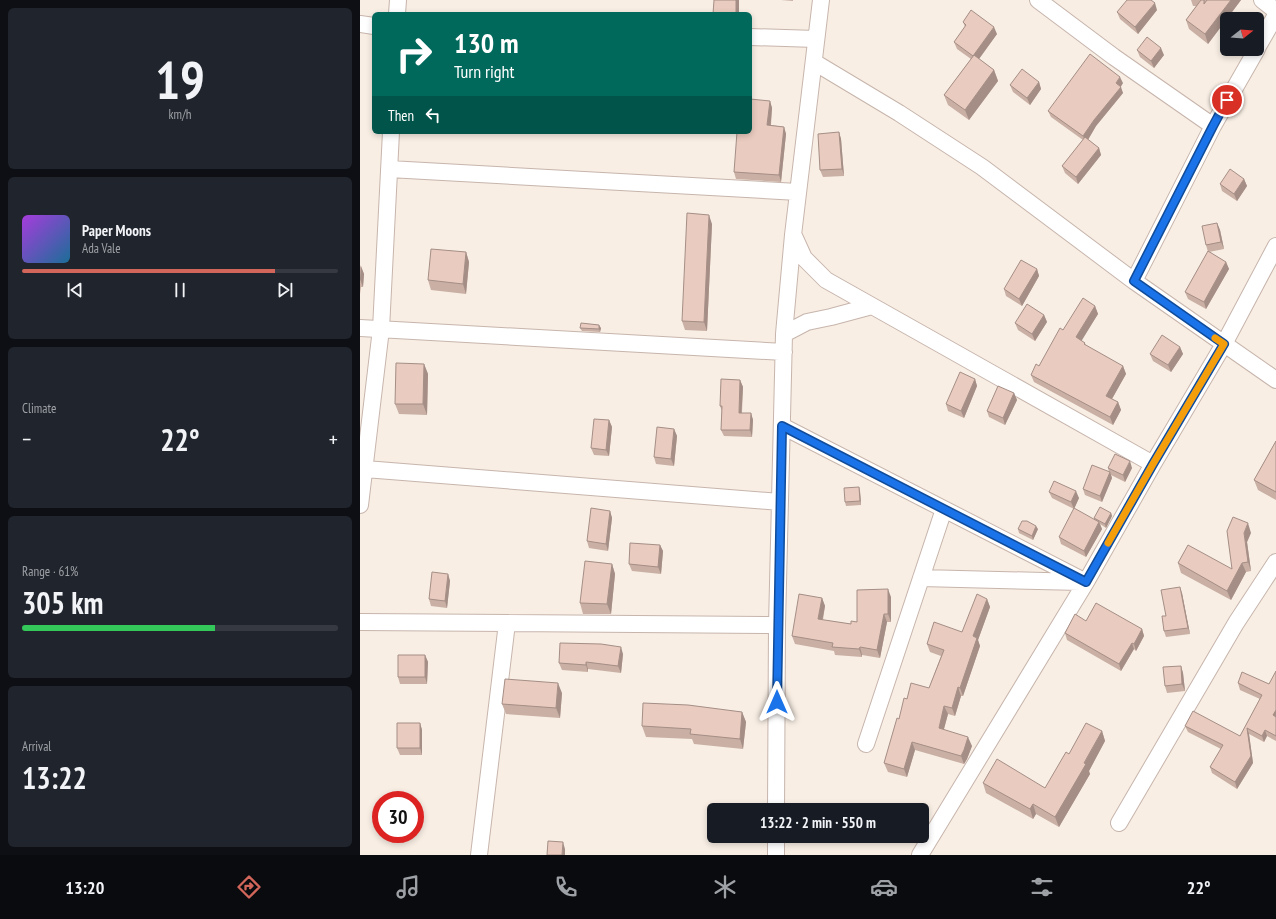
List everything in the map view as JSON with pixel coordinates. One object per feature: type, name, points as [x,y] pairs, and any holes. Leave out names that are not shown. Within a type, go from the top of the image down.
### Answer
[{"type":"street","points":[[397,12],[398,0]]},
{"type":"street","points":[[776,803],[777,625],[784,334],[793,234],[821,0]]},
{"type":"street","points":[[1038,0],[1114,57],[1213,126]]},
{"type":"street","points":[[1262,0],[1276,11]]},
{"type":"street","points":[[1264,36],[1276,15]]},
{"type":"street","points":[[360,24],[372,26]]},
{"type":"street","points":[[752,37],[816,39]]},
{"type":"street","points":[[1134,281],[1213,126],[1253,56]]},
{"type":"street","points":[[814,62],[900,113],[982,167],[1134,281],[1276,380]]},
{"type":"street","points":[[360,506],[380,329],[391,134]]},
{"type":"street","points":[[389,169],[798,192]]},
{"type":"street","points":[[793,234],[804,258],[826,280],[1153,464]]},
{"type":"street","points":[[920,855],[1086,582],[1153,464],[1224,344],[1276,246]]},
{"type":"street","points":[[784,334],[807,322],[831,318],[872,306]]},
{"type":"street","points":[[360,328],[784,352]]},
{"type":"street","points":[[782,426],[1086,582]]},
{"type":"street","points":[[365,469],[780,502]]},
{"type":"street","points":[[866,744],[944,509]]},
{"type":"street","points":[[1119,824],[1236,623],[1276,562]]},
{"type":"street","points":[[921,578],[1086,582]]},
{"type":"street","points":[[360,622],[777,625]]},
{"type":"street","points":[[479,855],[507,623]]},
{"type":"street","points":[[776,843],[776,855]]},
{"type":"building","points":[[714,0],[736,0],[736,12],[713,12]]},
{"type":"building","points":[[1127,0],[1151,0],[1155,3],[1135,27],[1117,12]]},
{"type":"building","points":[[1201,0],[1204,0],[1204,4],[1207,0],[1231,0],[1222,12],[1220,12],[1220,14],[1205,34],[1186,20]]},
{"type":"building","points":[[971,10],[994,27],[973,56],[954,42],[966,25],[963,22]]},
{"type":"building","points":[[1147,37],[1161,48],[1151,61],[1137,50]]},
{"type":"building","points":[[1090,54],[1120,77],[1116,83],[1121,87],[1083,136],[1048,111]]},
{"type":"building","points":[[974,55],[994,70],[965,110],[944,95]]},
{"type":"building","points":[[1022,69],[1039,82],[1027,98],[1010,85]]},
{"type":"building","points":[[752,99],[770,101],[767,125],[784,127],[779,175],[734,172],[737,134],[752,134]]},
{"type":"building","points":[[839,132],[842,169],[820,170],[818,134]]},
{"type":"building","points":[[1085,137],[1099,148],[1076,177],[1062,166]]},
{"type":"building","points":[[1230,169],[1244,179],[1234,194],[1220,184]]},
{"type":"building","points":[[687,213],[709,215],[704,322],[682,321]]},
{"type":"building","points":[[1217,223],[1221,242],[1206,245],[1202,226]]},
{"type":"building","points":[[431,249],[466,252],[463,284],[428,280]]},
{"type":"building","points":[[1208,251],[1226,262],[1204,302],[1185,292]]},
{"type":"building","points":[[1021,260],[1037,269],[1019,299],[1004,289]]},
{"type":"building","points":[[1083,298],[1095,306],[1076,337],[1085,343],[1084,344],[1123,366],[1106,396],[1118,402],[1110,417],[1031,375],[1036,364],[1039,366],[1060,328],[1063,330]]},
{"type":"building","points":[[1027,304],[1044,315],[1032,334],[1015,323]]},
{"type":"building","points":[[581,323],[599,325],[599,329],[580,328]]},
{"type":"building","points":[[1162,335],[1180,347],[1168,365],[1150,354]]},
{"type":"building","points":[[396,363],[424,364],[423,404],[395,404]]},
{"type":"building","points":[[960,372],[975,379],[961,411],[946,404]]},
{"type":"building","points":[[721,379],[740,380],[739,413],[751,413],[750,430],[721,430]]},
{"type":"building","points":[[998,386],[1014,393],[1003,418],[987,411]]},
{"type":"building","points":[[594,419],[609,420],[606,450],[591,448]]},
{"type":"building","points":[[657,427],[674,429],[671,459],[654,457]]},
{"type":"building","points":[[1276,441],[1276,492],[1254,480]]},
{"type":"building","points":[[1115,454],[1130,461],[1123,475],[1108,468]]},
{"type":"building","points":[[1092,465],[1110,472],[1100,496],[1083,489]]},
{"type":"building","points":[[1054,481],[1076,491],[1071,502],[1049,492]]},
{"type":"building","points":[[859,487],[860,501],[845,502],[844,488]]},
{"type":"building","points":[[1100,507],[1111,513],[1105,524],[1094,518]]},
{"type":"building","points":[[591,508],[610,511],[606,544],[587,541]]},
{"type":"building","points":[[1074,508],[1099,522],[1084,551],[1059,537]]},
{"type":"building","points":[[1233,517],[1248,523],[1244,533],[1248,562],[1242,563],[1227,591],[1178,563],[1188,545],[1232,569],[1227,531]]},
{"type":"building","points":[[1022,521],[1027,521],[1036,526],[1032,536],[1018,529]]},
{"type":"building","points":[[630,543],[660,545],[658,567],[629,564]]},
{"type":"building","points":[[585,561],[612,564],[607,604],[580,603]]},
{"type":"building","points":[[432,572],[448,574],[445,601],[429,599]]},
{"type":"building","points":[[1180,587],[1188,628],[1164,631],[1162,616],[1166,616],[1161,590]]},
{"type":"building","points":[[888,589],[888,614],[884,614],[877,650],[860,647],[859,649],[832,647],[833,643],[792,636],[799,594],[822,598],[818,619],[851,624],[851,621],[857,622],[857,590]]},
{"type":"building","points":[[977,594],[987,599],[973,636],[977,638],[960,688],[958,687],[952,708],[944,706],[939,728],[968,737],[961,756],[912,742],[904,769],[884,763],[897,718],[899,719],[904,698],[907,699],[911,683],[929,688],[944,650],[927,644],[934,622],[962,632]]},
{"type":"building","points":[[1096,603],[1142,629],[1134,644],[1132,643],[1119,664],[1065,633],[1075,614],[1086,621]]},
{"type":"building","points":[[560,643],[601,644],[621,647],[618,666],[586,662],[586,665],[559,663]]},
{"type":"building","points":[[398,655],[425,655],[425,677],[398,677]]},
{"type":"building","points":[[1181,666],[1182,684],[1165,686],[1163,667]]},
{"type":"building","points":[[1276,671],[1276,710],[1273,715],[1276,717],[1276,736],[1265,730],[1262,736],[1247,728],[1251,756],[1235,782],[1210,767],[1223,745],[1185,726],[1193,711],[1240,736],[1262,695],[1238,683],[1242,672],[1269,684]]},
{"type":"building","points":[[505,679],[558,683],[556,708],[502,704]]},
{"type":"building","points":[[643,703],[688,705],[742,712],[740,739],[690,734],[691,729],[642,726]]},
{"type":"building","points":[[397,723],[420,723],[420,748],[397,748]]},
{"type":"building","points":[[1086,723],[1102,731],[1084,763],[1086,764],[1055,817],[1033,804],[1030,809],[983,783],[997,759],[1045,788],[1066,752],[1069,754]]},
{"type":"building","points":[[548,841],[563,842],[562,855],[547,855]]},
{"type":"slow traffic","points":[[1108,543],[1224,344],[1215,338]]},
{"type":"route","points":[[777,702],[777,625],[782,426],[1086,582],[1153,464],[1224,344],[1134,281],[1227,100]]}]
